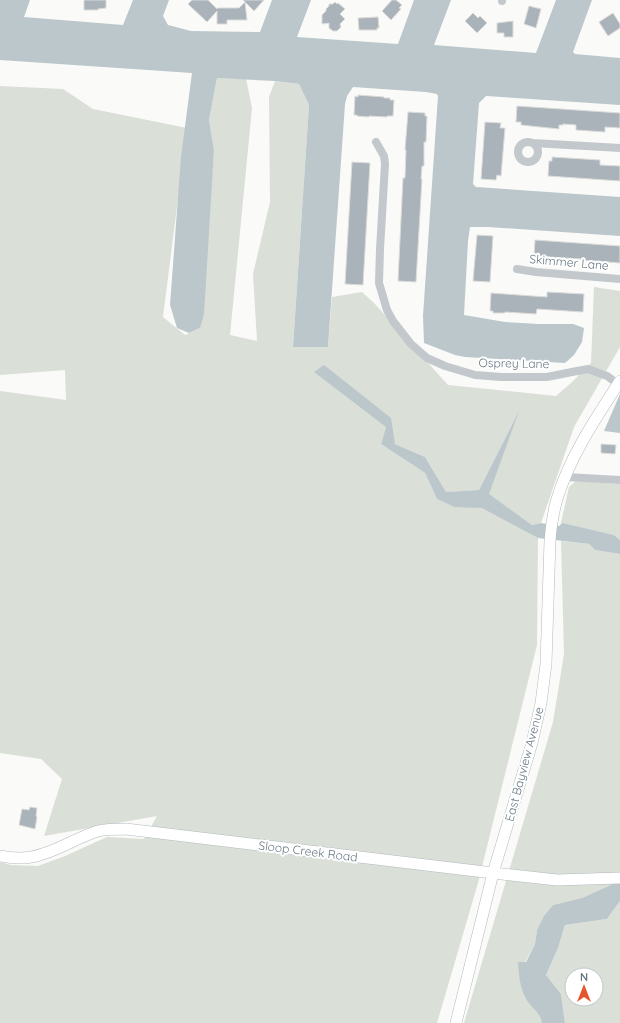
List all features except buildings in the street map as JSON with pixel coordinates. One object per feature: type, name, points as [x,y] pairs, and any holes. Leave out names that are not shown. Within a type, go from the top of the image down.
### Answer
[{"type":"main road","name":"East Bayview Avenue","points":[[456,1023],[493,873],[532,743],[541,703],[546,664],[550,541],[552,524],[558,499],[579,448],[619,383]]},
{"type":"main road","name":"Sloop Creek Road","points":[[0,856],[14,858],[31,857],[44,854],[89,834],[112,829],[126,829],[557,880],[620,878]]},
{"type":"street","name":"Osprey Lane","points":[[376,142],[384,156],[385,164],[379,283],[387,310],[410,344],[427,358],[445,366],[475,375],[501,377],[547,377],[588,369],[608,376],[619,383]]},
{"type":"street","points":[[533,143],[620,148]]},
{"type":"street","name":"Skimmer Lane","points":[[517,269],[536,272],[620,278]]},
{"type":"street","points":[[566,477],[620,480]]},
{"type":"shaded area","points":[[0,0],[30,0],[24,17],[123,25],[133,0],[169,0],[163,16],[168,25],[191,31],[260,32],[272,0],[311,0],[297,37],[398,44],[414,0],[451,0],[434,45],[536,53],[556,0],[592,0],[573,52],[575,54],[620,58],[620,105],[486,96],[479,103],[473,184],[476,187],[620,197],[620,236],[470,227],[464,315],[505,322],[573,324],[584,328],[582,342],[574,355],[565,363],[465,357],[455,355],[424,343],[423,316],[438,96],[437,94],[426,92],[353,87],[347,96],[345,104],[328,347],[293,347],[309,105],[299,84],[275,81],[217,78],[209,120],[214,150],[204,314],[200,328],[189,333],[177,328],[170,305],[181,157],[192,73],[0,60]]},
{"type":"shaded area","points":[[217,78],[246,79],[252,108],[230,335],[257,341],[253,274],[270,202],[269,97],[275,81],[299,84],[309,105],[293,347],[328,347],[332,297],[362,292],[374,303],[448,385],[556,396],[591,363],[594,287],[620,291],[620,347],[574,427],[541,523],[532,525],[488,494],[517,415],[479,490],[446,492],[425,457],[395,444],[386,427],[381,444],[425,473],[437,499],[454,507],[482,507],[538,538],[537,645],[478,883],[437,1023],[0,1023],[0,862],[11,865],[38,866],[65,856],[107,837],[144,839],[157,816],[44,836],[62,779],[41,759],[0,753],[0,391],[66,400],[65,370],[0,375],[0,86],[63,89],[93,109],[187,128],[163,317],[185,335],[200,328],[214,150],[209,120]]},
{"type":"shaded area","points":[[324,365],[391,418],[395,444],[425,457],[446,492],[479,490],[519,411],[489,494],[532,525],[541,523],[559,526],[563,523],[614,535],[620,540],[620,554],[595,550],[589,544],[538,538],[482,508],[454,507],[437,499],[425,473],[381,444],[386,427],[314,372]]},
{"type":"shaded area","points":[[620,394],[620,433],[604,431]]},
{"type":"shaded area","points":[[576,481],[620,484],[620,540],[614,535],[563,523],[560,527],[569,487]]},
{"type":"shaded area","points":[[561,541],[589,544],[595,550],[620,554],[620,883],[615,883],[582,898],[553,905],[537,930],[535,944],[525,962],[518,962],[528,1002],[542,1018],[542,1023],[464,1023],[553,722],[564,654]]},
{"type":"shaded area","points":[[615,883],[620,883],[620,901],[607,919],[565,925],[558,948],[546,975],[561,994],[565,1023],[542,1023],[538,1014],[523,993],[519,978],[518,962],[526,962],[535,944],[537,930],[544,916],[553,905],[582,898]]},
{"type":"shaded area","points":[[620,901],[620,1023],[565,1023],[561,994],[546,975],[558,948],[565,925],[607,919]]}]
